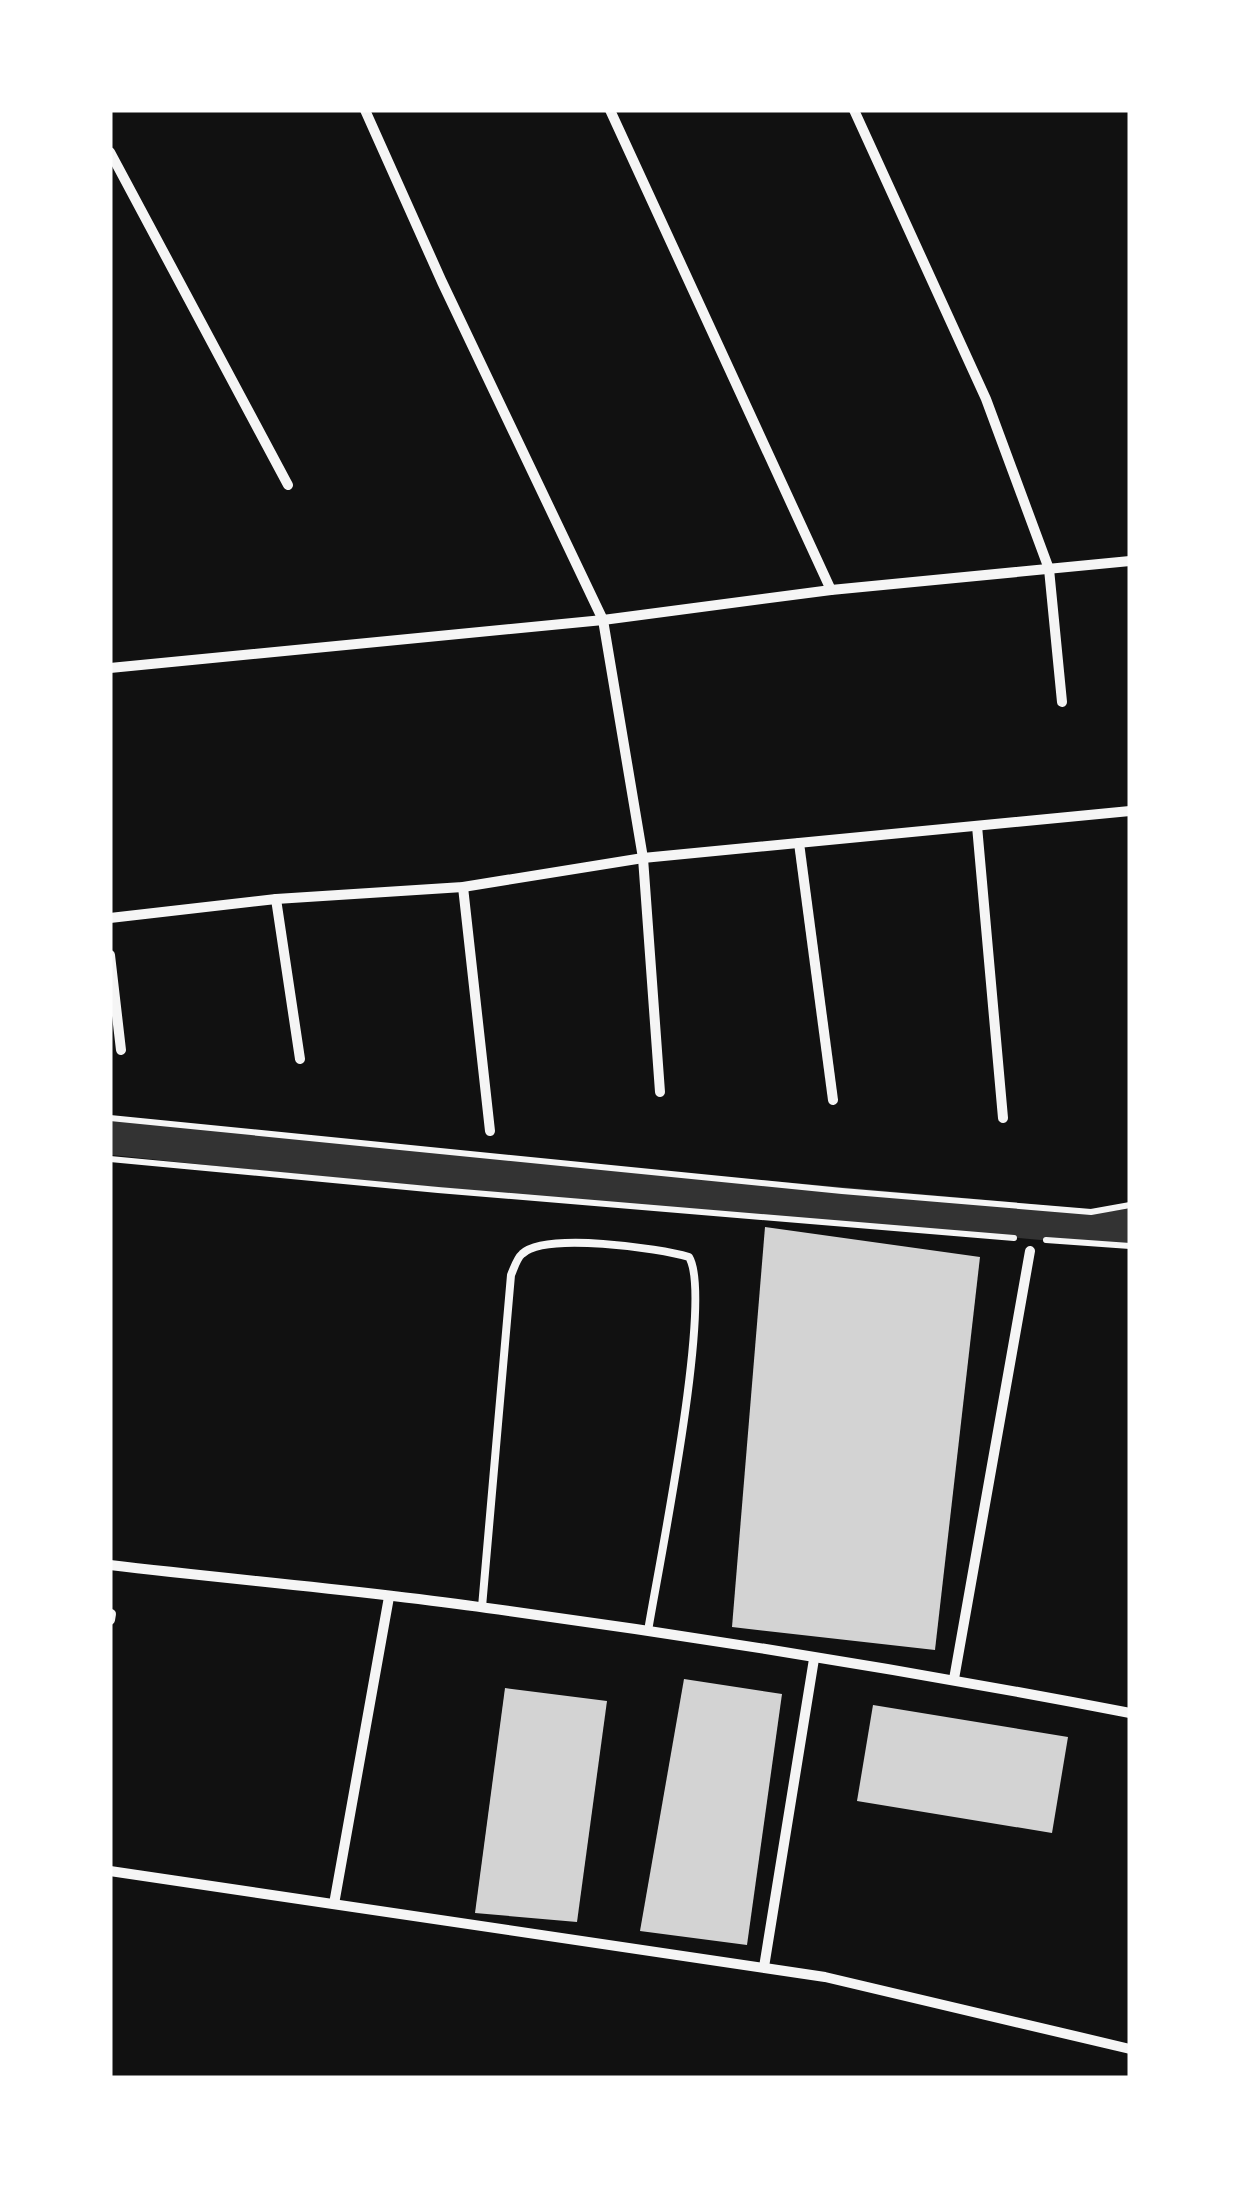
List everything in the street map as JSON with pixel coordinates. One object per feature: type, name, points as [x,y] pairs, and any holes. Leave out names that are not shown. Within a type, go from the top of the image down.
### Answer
[{"type":"street","points":[[365,110],[603,620],[642,858],[660,1092]]},
{"type":"street","points":[[610,110],[831,590]]},
{"type":"street","points":[[854,110],[986,399],[1049,569],[1062,702]]},
{"type":"street","points":[[110,152],[288,486]]},
{"type":"street","points":[[110,668],[603,620],[831,590],[1130,561]]},
{"type":"street","points":[[110,918],[276,899],[463,887],[642,858],[1130,812]]},
{"type":"street","points":[[977,826],[1002,1118]]},
{"type":"street","points":[[799,844],[833,1100]]},
{"type":"street","points":[[463,887],[490,1131]]},
{"type":"street","points":[[276,899],[300,1059]]},
{"type":"street","points":[[110,955],[121,1050]]},
{"type":"street","points":[[954,1679],[1030,1251]]},
{"type":"street","points":[[110,1565],[482,1607],[648,1631],[954,1679],[1130,1713]]},
{"type":"street","points":[[334,1904],[389,1597]]},
{"type":"street","points":[[764,1967],[814,1659]]},
{"type":"street","points":[[110,1871],[825,1976],[1130,2049]]},
{"type":"lane","points":[[482,1607],[511,1275],[520,1254],[531,1248],[580,1242],[654,1250],[689,1257],[695,1266],[696,1285],[692,1360],[648,1631]]},
{"type":"path","points":[[110,1118],[842,1192],[1091,1212],[1130,1205]]},
{"type":"path","points":[[110,1158],[438,1190],[1130,1246]]},
{"type":"building","points":[[765,1227],[980,1257],[935,1650],[732,1627]]},
{"type":"building","points":[[684,1679],[782,1694],[747,1945],[640,1931]]},
{"type":"building","points":[[505,1688],[607,1701],[577,1922],[475,1913]]},
{"type":"building","points":[[873,1705],[1068,1737],[1052,1833],[857,1801]]},
{"type":"waterway","points":[[110,1137],[1110,1229],[1130,1226]]}]
